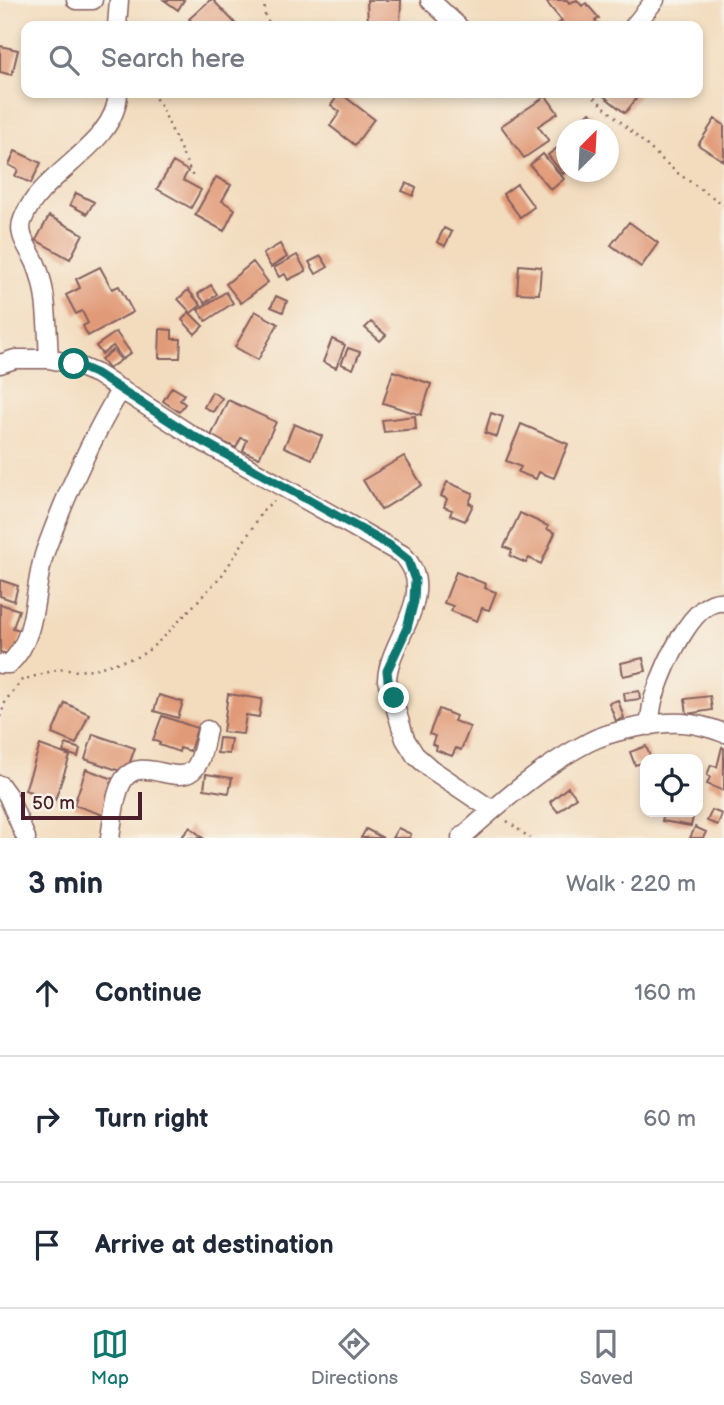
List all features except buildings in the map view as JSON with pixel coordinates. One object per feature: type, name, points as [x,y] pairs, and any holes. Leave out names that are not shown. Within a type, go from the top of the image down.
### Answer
[{"type":"street","points":[[76,0],[93,0]]},
{"type":"street","points":[[117,21],[119,0]]},
{"type":"street","points":[[430,0],[453,21]]},
{"type":"street","points":[[638,21],[655,0]]},
{"type":"street","points":[[49,359],[43,295],[37,266],[21,235],[23,218],[42,192],[99,135],[117,106],[118,98]]},
{"type":"street","points":[[0,363],[15,359],[49,359],[74,364],[97,374],[193,436],[389,545],[408,560],[415,580],[414,601],[407,628],[387,671],[387,680],[405,738],[415,755],[431,769],[492,810]]},
{"type":"street","points":[[0,664],[9,664],[24,646],[37,592],[40,566],[47,546],[87,453],[121,389]]},
{"type":"street","points":[[649,726],[653,696],[688,625],[706,605],[724,602]]},
{"type":"street","points":[[461,838],[539,774],[590,741],[649,726],[681,723],[708,727],[724,733]]},
{"type":"street","points":[[110,838],[120,786],[126,776],[134,771],[145,770],[184,774],[192,771],[198,762],[207,730]]},
{"type":"street","points":[[0,785],[8,796],[26,838]]},
{"type":"path","points":[[264,0],[268,21]]},
{"type":"path","points":[[156,98],[193,177]]},
{"type":"path","points":[[595,98],[676,172],[724,205]]},
{"type":"path","points":[[0,717],[6,700],[22,680],[59,669],[78,671],[106,666],[140,656],[150,649],[223,574],[265,508],[284,487]]},
{"type":"path","points":[[492,810],[530,838]]},
{"type":"route","points":[[74,364],[97,374],[193,436],[389,545],[408,560],[415,580],[414,601],[407,628],[387,671],[389,688],[394,698]]}]
